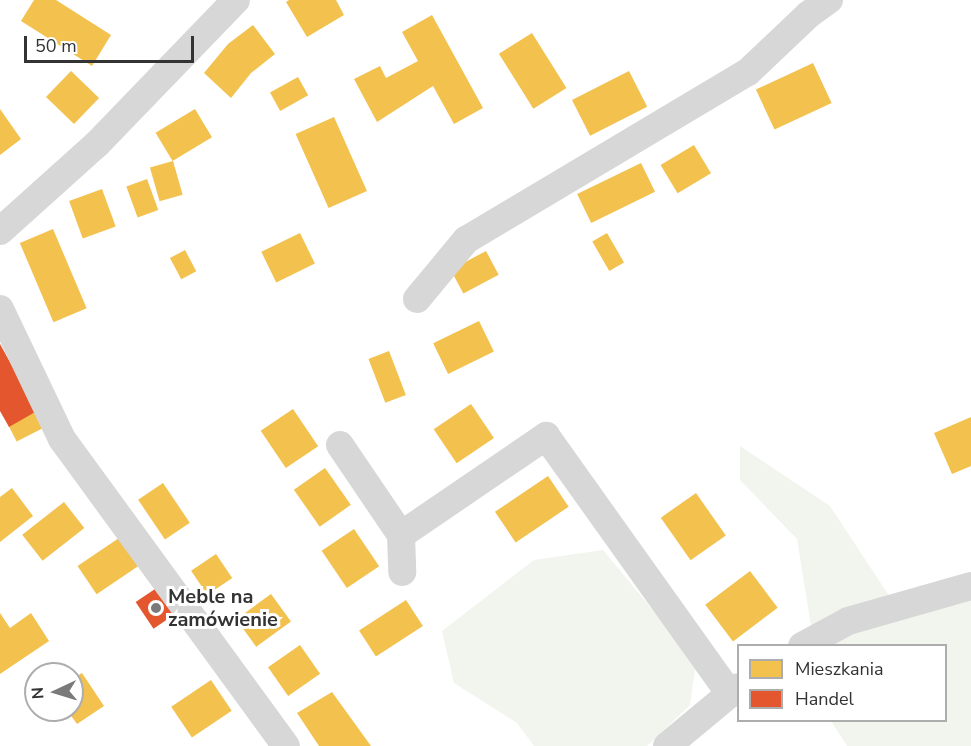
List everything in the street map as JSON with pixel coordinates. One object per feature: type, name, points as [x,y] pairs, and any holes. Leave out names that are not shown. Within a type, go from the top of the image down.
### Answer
[{"type":"street","points":[[0,231],[97,144],[236,0]]},
{"type":"street","points":[[417,299],[466,240],[748,72],[808,15],[829,0]]},
{"type":"street","points":[[0,309],[62,439],[286,746]]},
{"type":"street","points":[[401,535],[546,436],[734,691],[667,746]]},
{"type":"street","points":[[340,445],[401,535],[402,572]]},
{"type":"street","points":[[804,644],[848,621],[971,586]]},
{"type":"shaded area","points":[[740,446],[830,506],[903,617],[971,597],[971,746],[847,746],[832,722],[947,722],[947,644],[814,644],[797,539],[740,480]]},
{"type":"shaded area","points":[[603,550],[661,620],[695,669],[690,705],[647,746],[534,746],[517,723],[454,683],[442,631],[534,560]]},
{"type":"building: Mieszkania","points":[[34,0],[56,0],[111,35],[92,66],[21,21]]},
{"type":"building: Mieszkania","points":[[289,0],[336,0],[344,15],[307,37],[286,2]]},
{"type":"building: Mieszkania","points":[[432,15],[483,108],[454,124],[433,86],[377,122],[354,79],[380,66],[386,78],[418,61],[402,32]]},
{"type":"building: Mieszkania","points":[[253,25],[275,54],[251,73],[231,98],[204,73],[228,44]]},
{"type":"building: Mieszkania","points":[[532,33],[566,88],[533,109],[499,54]]},
{"type":"building: Mieszkania","points":[[813,63],[832,103],[774,130],[756,90]]},
{"type":"building: Mieszkania","points":[[71,71],[99,98],[74,124],[46,97]]},
{"type":"building: Mieszkania","points":[[629,71],[647,107],[590,136],[572,100]]},
{"type":"building: Mieszkania","points":[[298,77],[308,95],[280,111],[270,93]]},
{"type":"building: Mieszkania","points":[[0,109],[21,139],[0,155]]},
{"type":"building: Mieszkania","points":[[195,109],[212,137],[173,161],[156,133]]},
{"type":"building: Mieszkania","points":[[334,117],[367,191],[329,208],[296,134]]},
{"type":"building: Mieszkania","points":[[694,145],[711,173],[678,193],[661,165]]},
{"type":"building: Mieszkania","points":[[173,161],[183,195],[160,201],[150,168]]},
{"type":"building: Mieszkania","points":[[641,163],[655,192],[591,223],[577,194]]},
{"type":"building: Mieszkania","points":[[147,179],[158,210],[138,218],[126,187]]},
{"type":"building: Mieszkania","points":[[102,189],[116,227],[83,239],[69,201]]},
{"type":"building: Mieszkania","points":[[53,229],[87,308],[53,322],[20,243]]},
{"type":"building: Mieszkania","points":[[300,233],[315,264],[276,282],[261,252]]},
{"type":"building: Mieszkania","points":[[607,233],[624,262],[609,271],[592,242]]},
{"type":"building: Mieszkania","points":[[185,250],[196,271],[181,279],[170,258]]},
{"type":"building: Mieszkania","points":[[486,251],[499,275],[463,294],[451,270]]},
{"type":"building: Mieszkania","points":[[479,321],[494,352],[448,374],[433,343]]},
{"type":"building: Mieszkania","points":[[389,351],[406,395],[385,403],[368,359]]},
{"type":"building: Mieszkania","points":[[471,404],[494,438],[457,463],[434,429]]},
{"type":"building: Mieszkania","points":[[293,409],[318,446],[286,468],[261,431]]},
{"type":"building: Mieszkania","points":[[37,411],[45,427],[17,442],[8,426]]},
{"type":"building: Mieszkania","points":[[971,417],[971,466],[952,474],[934,433]]},
{"type":"building: Mieszkania","points":[[325,468],[351,505],[320,527],[294,490]]},
{"type":"building: Mieszkania","points":[[548,476],[569,507],[516,542],[495,512]]},
{"type":"building: Mieszkania","points":[[163,483],[190,523],[165,540],[138,500]]},
{"type":"building: Mieszkania","points":[[12,488],[33,516],[0,542],[0,497]]},
{"type":"building: Mieszkania","points":[[696,493],[726,536],[691,560],[661,518]]},
{"type":"building: Mieszkania","points":[[64,502],[84,528],[43,561],[22,535]]},
{"type":"building: Mieszkania","points":[[354,529],[379,566],[347,588],[322,551]]},
{"type":"building: Mieszkania","points":[[119,538],[138,566],[97,594],[78,566]]},
{"type":"building: Mieszkania","points":[[216,554],[232,578],[207,595],[191,571]]},
{"type":"building: Mieszkania","points":[[750,571],[778,608],[733,641],[705,605]]},
{"type":"building: Mieszkania","points":[[271,594],[291,622],[256,647],[236,619]]},
{"type":"building: Mieszkania","points":[[406,600],[423,626],[376,656],[359,630]]},
{"type":"building: Mieszkania","points":[[0,613],[10,628],[31,613],[49,641],[0,674]]},
{"type":"building: Mieszkania","points":[[300,645],[320,674],[288,696],[268,667]]},
{"type":"building: Mieszkania","points":[[84,676],[104,706],[84,719]]},
{"type":"building: Mieszkania","points":[[211,680],[232,711],[192,738],[171,707]]},
{"type":"building: Mieszkania","points":[[332,692],[371,746],[319,746],[297,713]]},
{"type":"building: Handel","points":[[0,344],[37,411],[9,427],[0,411]]},
{"type":"building: Handel","name":"Meble na zamówienie","points":[[158,587],[176,614],[154,629],[136,602]]},
{"type":"place","name":"Meble na zamówienie","points":[[156,608]]}]
